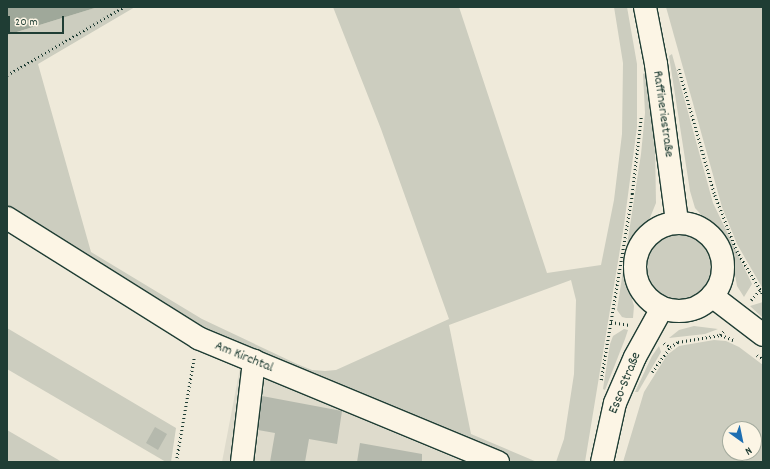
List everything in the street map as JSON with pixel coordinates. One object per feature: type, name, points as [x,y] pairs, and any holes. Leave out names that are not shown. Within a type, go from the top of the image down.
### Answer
[{"type":"street","name":"Raffineriestraße","points":[[645,7],[656,64],[677,222]]},
{"type":"street","name":"Am Kirchtal","points":[[7,218],[198,338],[498,462]]},
{"type":"street","points":[[677,222],[692,224],[705,231],[715,241],[722,255],[723,269],[720,284],[712,296],[698,307],[686,310],[662,308],[649,300],[639,288],[634,274],[634,259],[640,245],[649,233],[662,226],[677,222]]},
{"type":"street","points":[[712,296],[763,335]]},
{"type":"street","name":"Esso-Straße","points":[[602,462],[615,403],[647,332],[662,308]]},
{"type":"street","points":[[242,462],[254,361]]},
{"type":"path","points":[[7,75],[124,7]]},
{"type":"path","points":[[678,67],[714,195],[738,251],[763,294]]},
{"type":"path","points":[[601,385],[632,194],[642,112]]},
{"type":"path","points":[[651,375],[670,347],[678,342],[720,335],[760,290]]},
{"type":"path","points":[[611,322],[631,325],[647,332],[670,347]]},
{"type":"path","points":[[176,462],[198,338]]},
{"type":"shaded area","points":[[7,7],[98,7],[7,35]]},
{"type":"shaded area","points":[[98,7],[135,7],[38,64],[91,252],[202,319],[297,364],[312,370],[325,371],[336,370],[449,319],[381,129],[333,7],[459,7],[547,273],[601,265],[614,200],[622,134],[623,63],[614,7],[627,7],[637,64],[637,127],[624,225],[585,462],[556,462],[564,439],[574,374],[576,300],[571,280],[449,325],[471,434],[537,462],[514,462],[198,327],[7,210],[7,35]]},
{"type":"shaded area","points":[[666,7],[763,7],[763,289],[737,244],[722,207]]},
{"type":"shaded area","points":[[672,54],[713,203],[752,284],[744,297],[737,286],[731,252],[727,243],[695,208],[690,191],[669,56]]},
{"type":"shaded area","points":[[646,72],[655,145],[656,203],[647,225],[628,251],[627,282],[634,306],[633,318],[626,318],[622,317],[617,310],[641,154],[645,113],[643,74]]},
{"type":"shaded area","points":[[679,235],[697,241],[705,249],[711,267],[705,285],[697,293],[679,299],[661,293],[653,285],[647,267],[653,249],[661,241]]},
{"type":"shaded area","points":[[763,302],[763,318],[750,306]]},
{"type":"shaded area","points":[[694,326],[718,329],[705,334],[669,338],[679,330]]},
{"type":"shaded area","points":[[7,328],[176,428],[171,462],[166,462],[7,369]]},
{"type":"shaded area","points":[[624,329],[628,330],[605,390],[603,389],[610,344],[613,336]]},
{"type":"shaded area","points":[[714,340],[726,341],[739,347],[763,365],[763,462],[623,462],[644,392],[667,355],[679,346]]},
{"type":"shaded area","points":[[659,346],[661,352],[638,392],[635,392],[652,356]]},
{"type":"shaded area","points":[[240,368],[464,462],[222,462]]},
{"type":"shaded area","points":[[7,430],[62,462],[7,462]]},
{"type":"building","points":[[262,396],[342,411],[337,444],[309,439],[305,462],[270,462],[275,433],[258,430]]},
{"type":"building","points":[[155,427],[167,434],[158,450],[146,443]]},
{"type":"building","points":[[360,443],[422,454],[422,462],[357,462]]}]
